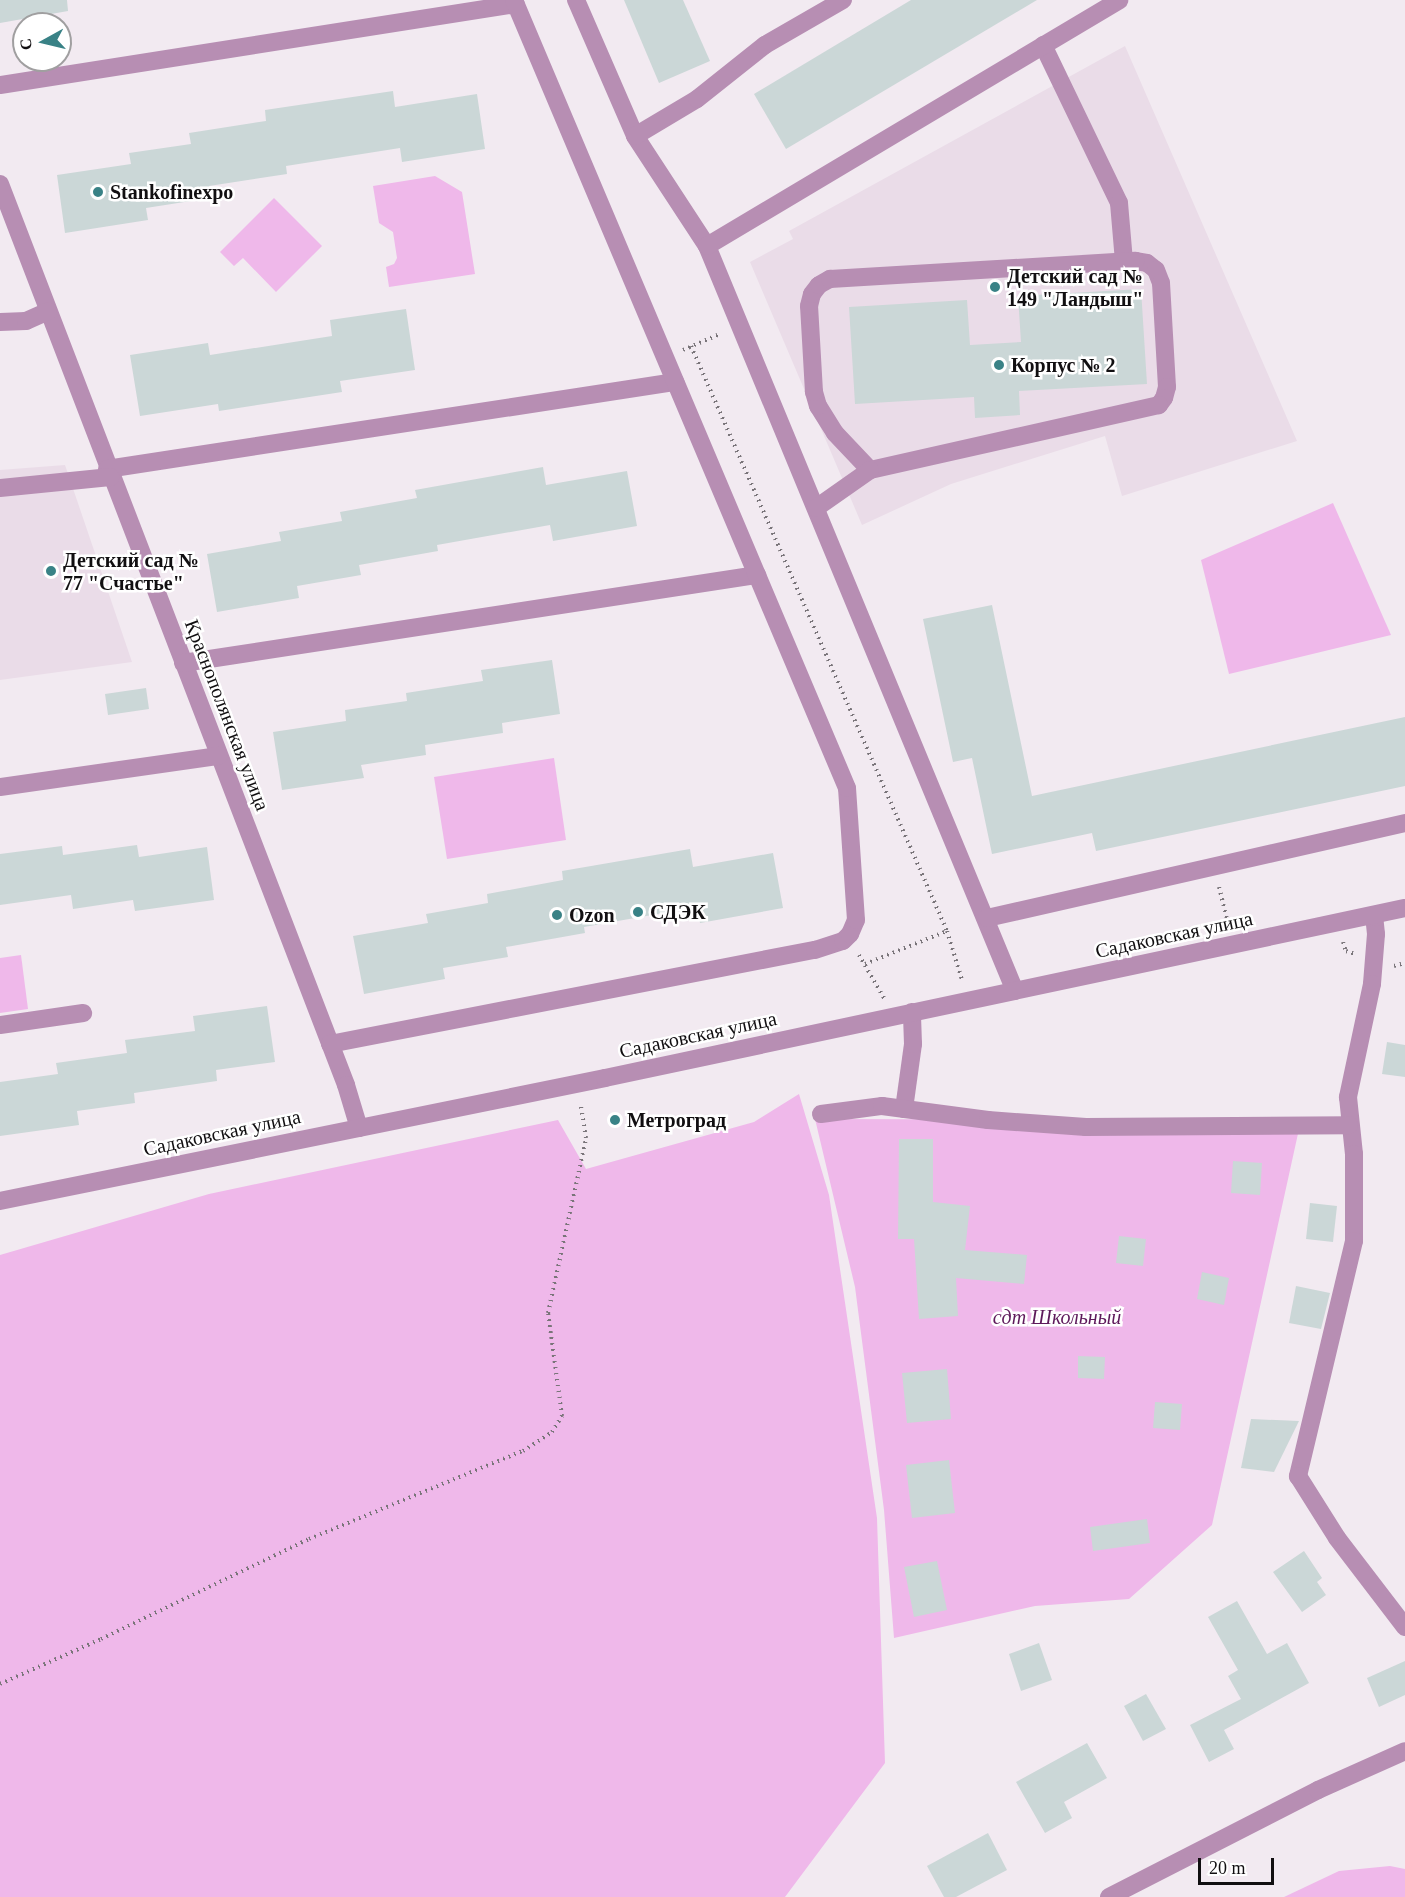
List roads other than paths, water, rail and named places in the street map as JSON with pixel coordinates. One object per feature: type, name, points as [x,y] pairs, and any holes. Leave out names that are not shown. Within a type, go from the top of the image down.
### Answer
[{"type":"street","points":[[576,0],[635,136],[707,246],[987,918],[1015,991]]},
{"type":"street","points":[[635,136],[697,99],[765,45],[843,0]]},
{"type":"street","points":[[707,246],[1119,0]]},
{"type":"street","points":[[0,85],[515,2],[847,788],[856,920],[850,934],[843,941],[815,950],[330,1044]]},
{"type":"street","points":[[1043,45],[1119,203],[1124,261]]},
{"type":"street","name":"Краснополянская улица","points":[[0,184],[330,1044],[359,1128]]},
{"type":"street","points":[[816,508],[870,470],[1159,405],[1167,387],[1161,283],[1156,270],[1147,263],[1124,261],[830,279],[819,285],[812,294],[809,306],[814,392],[827,423],[870,470]]},
{"type":"street","points":[[0,322],[26,321],[48,311]]},
{"type":"street","points":[[0,488],[109,473],[675,382]]},
{"type":"street","points":[[183,663],[757,575]]},
{"type":"street","points":[[0,787],[219,756]]},
{"type":"street","points":[[987,918],[1405,823]]},
{"type":"street","name":"Садаковская улица","points":[[0,1201],[578,1083],[1405,908]]},
{"type":"street","points":[[1374,915],[1374,969],[1348,1097],[1349,1125],[1354,1154],[1354,1241],[1298,1476],[1337,1538],[1405,1627]]},
{"type":"street","points":[[904,1109],[913,1044],[912,1012]]},
{"type":"street","points":[[0,1025],[83,1013]]},
{"type":"street","points":[[821,1114],[882,1106],[988,1120],[1086,1127],[1349,1125]]},
{"type":"street","points":[[1110,1897],[1318,1790],[1405,1751]]},
{"type":"place","name":"Stankofinexpo","points":[[98,192]]},
{"type":"place","name":"Детский сад № 149 \"Ландыш\"","points":[[995,287]]},
{"type":"place","name":"Корпус № 2","points":[[999,365]]},
{"type":"place","name":"Детский сад № 77 \"Счастье\"","points":[[51,571]]},
{"type":"place","name":"СДЭК","points":[[638,912]]},
{"type":"place","name":"Ozon","points":[[557,915]]},
{"type":"place","name":"Метроград","points":[[615,1120]]},
{"type":"park label","name":"сдт Школьный","points":[[1057,1317]]}]
